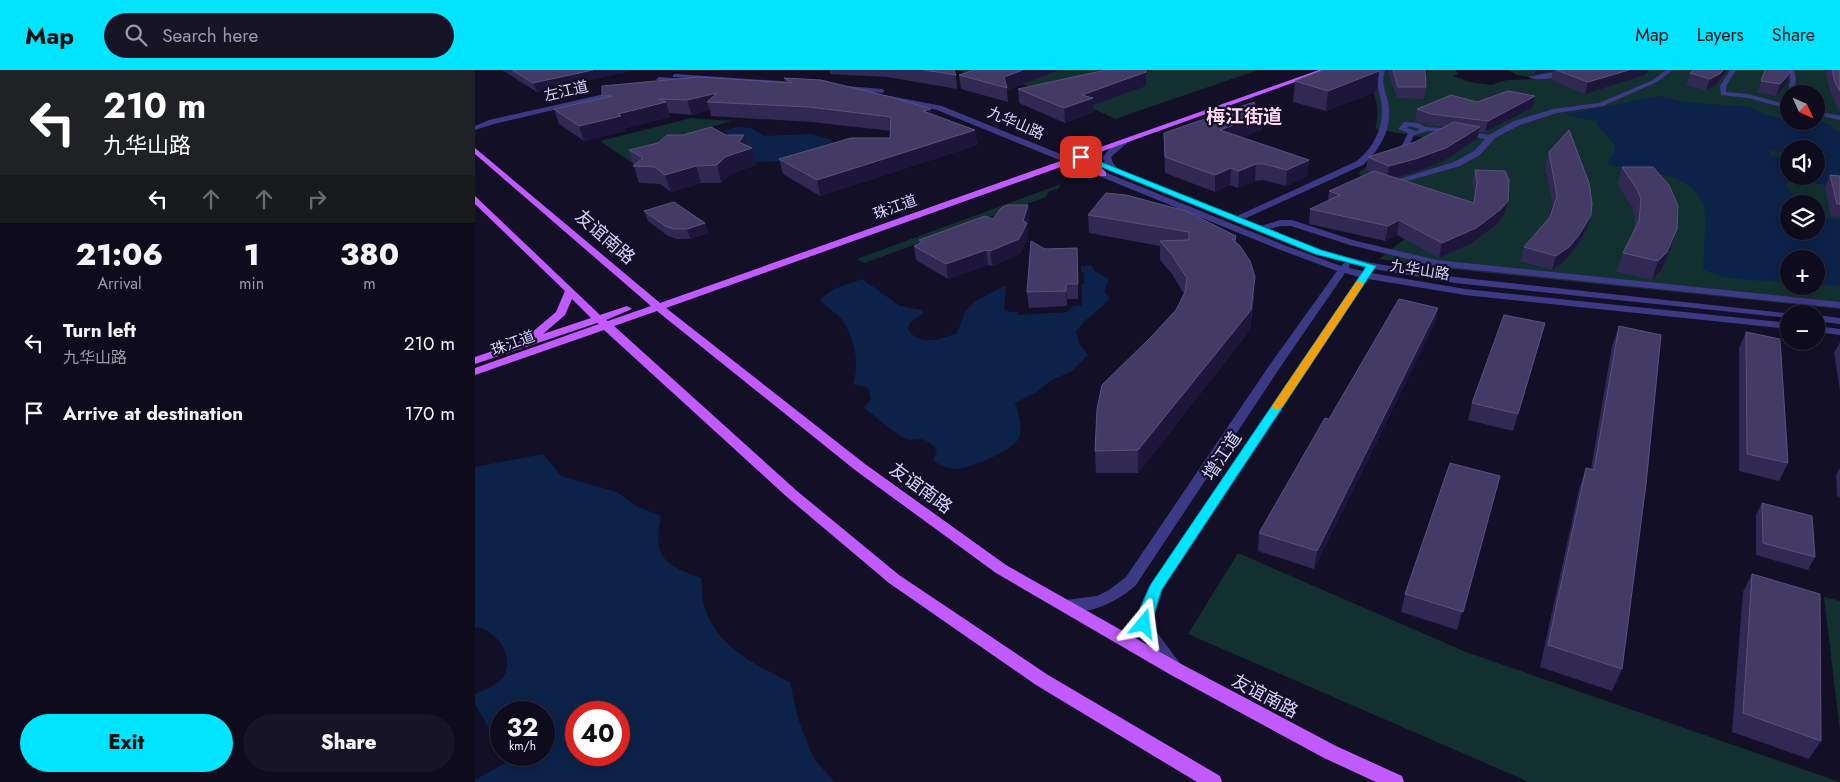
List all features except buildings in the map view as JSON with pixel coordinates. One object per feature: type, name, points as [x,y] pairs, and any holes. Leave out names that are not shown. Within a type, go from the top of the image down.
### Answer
[{"type":"main road","name":"珠江道","points":[[475,372],[603,322],[1070,157],[1111,138],[1306,70]]},
{"type":"main road","name":"珠江道","points":[[655,304],[1059,157],[1086,157],[1124,141],[1325,70]]},
{"type":"main road","points":[[1103,174],[1086,157],[1096,146],[1111,138]]},
{"type":"main road","name":"友谊南路","points":[[475,150],[655,304],[905,501],[1001,568],[1177,670],[1330,752],[1395,782]]},
{"type":"main road","points":[[475,200],[603,322],[792,494],[894,579],[1042,680],[1213,782]]},
{"type":"main road","points":[[516,347],[555,321],[565,306],[570,291]]},
{"type":"main road","name":"珠江道","points":[[475,361],[603,322]]},
{"type":"street","points":[[655,82],[690,70]]},
{"type":"street","points":[[1237,219],[1360,163],[1367,158],[1384,133],[1385,108],[1378,80],[1382,70]]},
{"type":"street","points":[[1531,77],[1552,76],[1572,70]]},
{"type":"street","points":[[1390,183],[1457,164],[1477,153],[1491,138],[1517,123],[1556,111],[1601,105],[1665,75],[1670,70]]},
{"type":"street","points":[[1733,70],[1723,86],[1723,94],[1749,96],[1780,105]]},
{"type":"street","points":[[1791,70],[1792,85]]},
{"type":"street","points":[[670,78],[804,87],[679,73]]},
{"type":"street","name":"左江道","points":[[475,119],[629,88],[492,122],[475,128]]},
{"type":"street","name":"九华山路","points":[[1059,157],[985,126],[925,104],[823,88],[881,90],[938,102],[1070,157],[1103,174],[1289,251],[1465,292],[1780,325]]},
{"type":"street","points":[[1825,115],[1840,118]]},
{"type":"street","points":[[1384,126],[1401,127],[1411,124],[1426,129],[1455,131],[1491,138]]},
{"type":"street","points":[[1401,127],[1412,132],[1422,132],[1426,129]]},
{"type":"street","points":[[1367,158],[1396,152],[1405,146],[1412,132]]},
{"type":"street","points":[[1115,170],[1109,164],[1107,157],[1112,150],[1124,141]]},
{"type":"street","name":"九华山路","points":[[1086,157],[1346,265]]},
{"type":"street","points":[[1260,229],[1279,223],[1292,223],[1353,243],[1437,263],[1840,305]]},
{"type":"street","name":"增江道","points":[[1063,605],[1086,605],[1106,600],[1131,581],[1275,366],[1346,265]]},
{"type":"street","name":"九华山路","points":[[1368,270],[1780,314]]},
{"type":"street","name":"增江道","points":[[1177,670],[1151,640],[1144,624],[1147,608],[1156,588],[1368,270]]},
{"type":"street","points":[[1825,319],[1840,320]]},
{"type":"street","points":[[1825,330],[1840,332]]},
{"type":"green space","points":[[952,70],[1258,70],[1115,119],[1077,102],[1036,88]]},
{"type":"green space","points":[[1363,70],[1456,70],[1458,74],[1453,76],[1470,82],[1491,85],[1507,80],[1541,79],[1517,75],[1508,70],[1840,70],[1840,309],[1825,307],[1825,305],[1801,305],[1421,266],[1379,259],[1447,206],[1445,203],[1357,174],[1370,164],[1427,138],[1375,129],[1377,106]]},
{"type":"green space","points":[[691,118],[732,121],[711,127],[729,137],[637,166],[600,141]]},
{"type":"green space","points":[[1061,184],[1058,189],[1049,191],[1046,197],[864,263],[857,259]]},
{"type":"green space","points":[[1238,553],[1466,652],[1840,782],[1529,782],[1188,634]]},
{"type":"green space","points":[[1824,597],[1840,601],[1840,731]]},
{"type":"water","points":[[1658,96],[1684,102],[1751,107],[1764,114],[1780,118],[1780,130],[1825,130],[1825,123],[1833,126],[1833,129],[1840,133],[1840,187],[1825,185],[1825,140],[1780,140],[1780,152],[1769,151],[1771,156],[1780,157],[1780,185],[1785,185],[1793,195],[1780,195],[1780,240],[1825,240],[1825,217],[1840,221],[1840,286],[1825,285],[1825,250],[1780,250],[1780,281],[1731,278],[1710,273],[1703,268],[1705,215],[1703,203],[1696,192],[1687,184],[1675,179],[1610,165],[1607,162],[1614,153],[1614,144],[1596,124],[1598,121],[1577,118],[1567,114]]},
{"type":"water","points":[[737,127],[751,128],[764,136],[811,134],[829,139],[834,143],[794,161],[753,162],[733,137],[722,131]]},
{"type":"water","points":[[1091,265],[1095,271],[1109,279],[1104,292],[1110,298],[1076,332],[1080,345],[1088,355],[1072,371],[1050,381],[1035,393],[1015,403],[1020,422],[1020,432],[1017,441],[1013,445],[988,459],[955,469],[933,461],[937,450],[932,444],[923,440],[911,440],[902,437],[864,408],[871,399],[868,388],[853,384],[856,359],[850,335],[842,320],[820,299],[834,289],[862,279],[900,306],[922,310],[924,313],[910,323],[908,329],[912,335],[918,338],[931,340],[957,333],[965,312],[975,301],[1006,285],[1004,310],[1018,312],[1018,315],[1067,312],[1073,306],[1082,305],[1081,284],[1084,284],[1084,272],[1081,272],[1081,266]]},
{"type":"water","points":[[543,454],[561,476],[617,492],[636,506],[661,516],[658,541],[664,558],[678,569],[701,578],[705,609],[719,634],[729,645],[752,662],[790,682],[798,719],[814,759],[835,782],[475,782],[475,780],[499,766],[555,766],[555,701],[490,701],[490,730],[475,704],[475,694],[500,681],[505,673],[506,656],[503,647],[491,633],[475,627],[475,467]]},
{"type":"slow traffic","points":[[1277,406],[1359,284]]},
{"type":"district","name":"梅江街道","points":[[1244,116]]},
{"type":"route","points":[[1081,157],[1318,252],[1371,266],[1156,588],[1147,608],[1144,624]]}]
